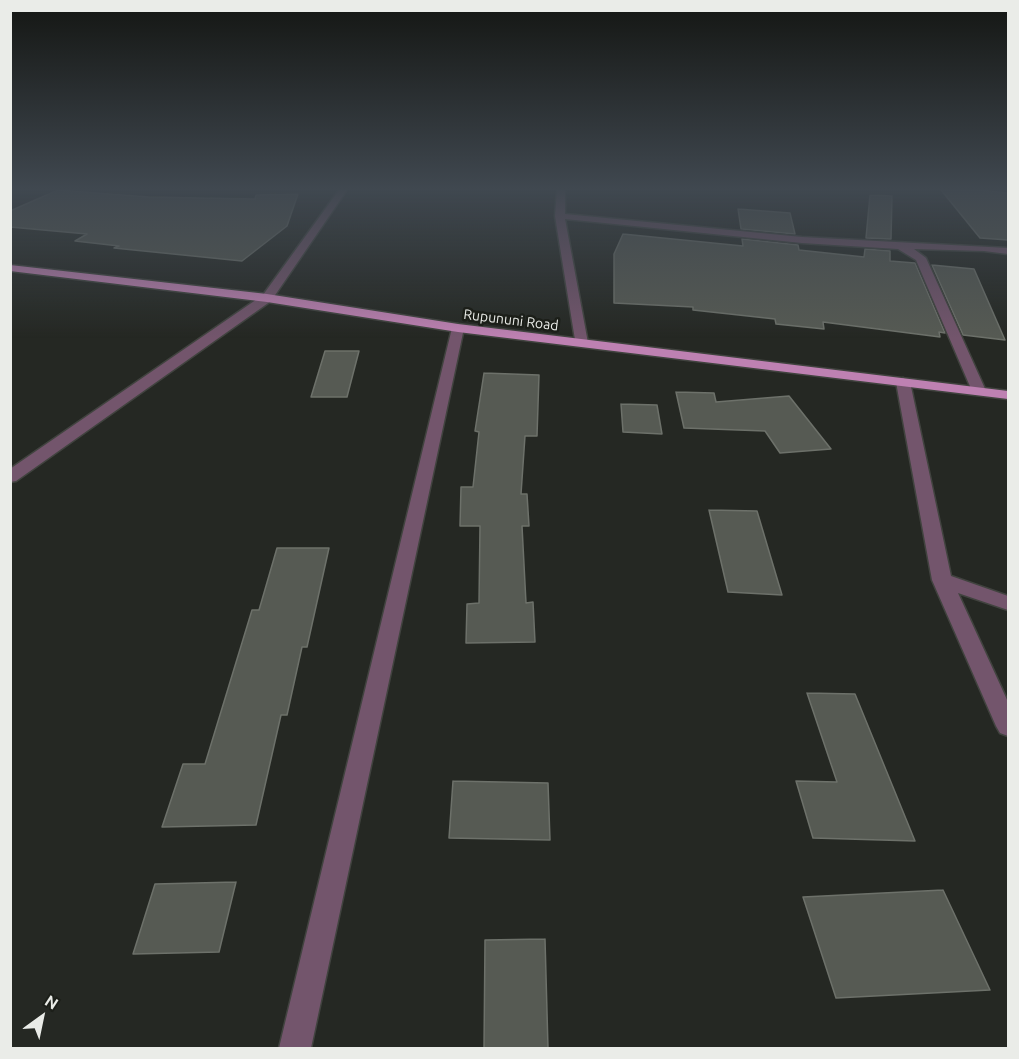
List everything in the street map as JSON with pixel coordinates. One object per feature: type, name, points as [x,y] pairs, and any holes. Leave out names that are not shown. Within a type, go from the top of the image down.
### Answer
[{"type":"main road","name":"Rupununi Road","points":[[10,268],[267,298],[458,328],[1008,395]]},
{"type":"street","points":[[10,477],[267,298],[308,239]]},
{"type":"street","points":[[564,239],[581,343]]},
{"type":"street","points":[[796,239],[1008,251]]},
{"type":"street","points":[[900,246],[921,258],[979,392]]},
{"type":"street","points":[[295,1048],[458,328]]},
{"type":"street","points":[[903,382],[942,580],[1008,726]]},
{"type":"street","points":[[942,580],[1008,603]]},
{"type":"building","points":[[270,239],[242,261],[114,248],[119,246],[75,241]]},
{"type":"building","points":[[621,239],[677,239],[743,246],[742,239],[746,239],[798,245],[799,250],[864,257],[865,249],[890,251],[890,261],[915,263],[945,333],[939,332],[940,337],[823,322],[824,329],[776,324],[775,319],[693,310],[693,307],[614,303],[614,254]]},
{"type":"building","points":[[932,265],[974,269],[1005,340],[963,335]]},
{"type":"building","points":[[325,351],[359,351],[347,397],[311,397]]},
{"type":"building","points":[[484,373],[539,375],[537,436],[525,436],[521,494],[527,494],[529,526],[522,526],[526,603],[533,602],[535,642],[466,643],[467,604],[479,603],[480,526],[460,526],[461,487],[473,487],[479,432],[475,431]]},
{"type":"building","points":[[676,392],[714,393],[716,402],[789,396],[831,449],[780,453],[765,431],[684,428]]},
{"type":"building","points":[[621,404],[657,405],[662,434],[623,432]]},
{"type":"building","points":[[709,510],[757,511],[782,595],[728,592]]},
{"type":"building","points":[[277,548],[329,548],[307,647],[302,647],[287,715],[281,715],[256,825],[162,827],[183,764],[205,764],[252,610],[259,610]]},
{"type":"building","points":[[807,693],[855,694],[915,841],[813,838],[796,781],[837,782]]},
{"type":"building","points":[[453,781],[548,783],[550,840],[449,838]]},
{"type":"building","points":[[236,882],[219,952],[133,954],[155,884]]},
{"type":"building","points":[[943,890],[990,990],[836,998],[803,897]]},
{"type":"building","points":[[545,939],[548,1048],[484,1048],[485,940]]}]
